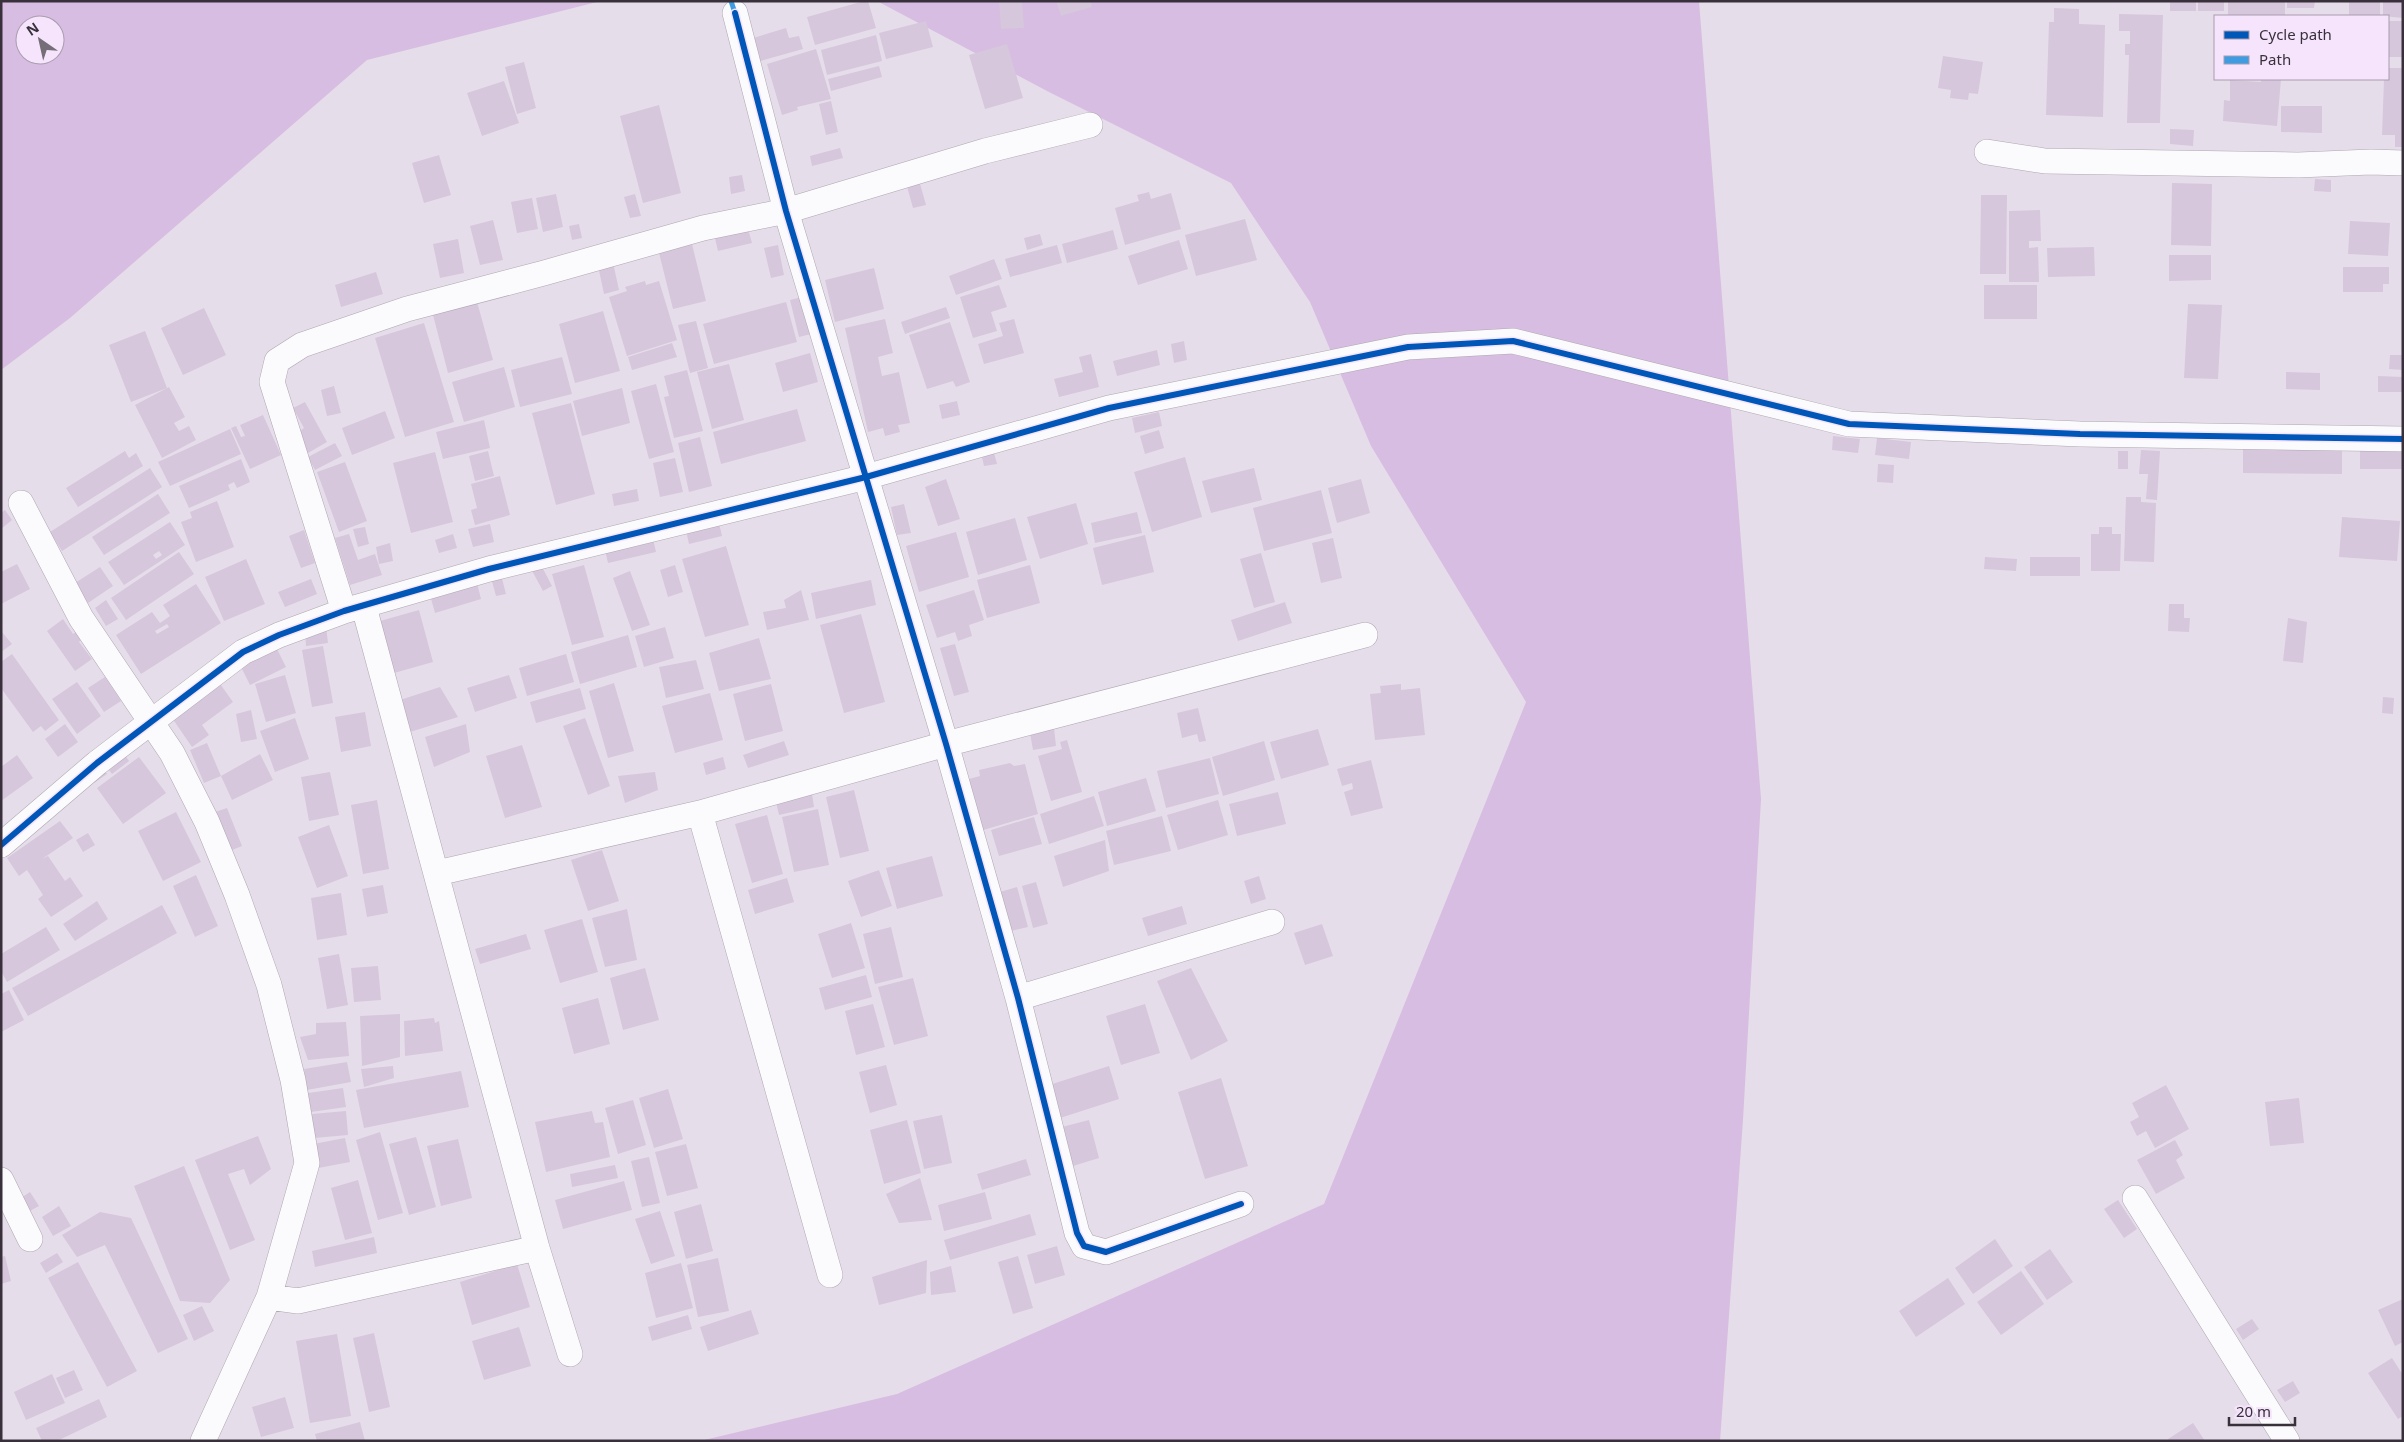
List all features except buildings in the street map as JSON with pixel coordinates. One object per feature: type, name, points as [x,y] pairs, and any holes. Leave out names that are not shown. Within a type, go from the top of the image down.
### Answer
[{"type":"street","points":[[735,13],[786,211],[946,744],[1018,998],[1077,1233],[1084,1246],[1106,1252],[1241,1204]]},
{"type":"street","points":[[570,1354],[536,1248],[437,873],[354,609],[272,382],[277,361],[302,345],[407,309],[703,228],[786,211],[985,151],[1090,125]]},
{"type":"street","points":[[1987,152],[2045,161],[2298,164],[2403,163]]},
{"type":"street","points":[[1,845],[97,763],[150,722],[243,652],[279,635],[354,609],[489,569],[866,477],[1118,406],[1408,347],[1513,341],[1849,424],[2080,434],[2403,439]]},
{"type":"street","points":[[21,503],[81,618],[172,753],[202,814],[238,895],[269,985],[294,1080],[307,1163],[269,1297],[203,1441]]},
{"type":"street","points":[[437,873],[700,812],[946,744],[1365,635]]},
{"type":"street","points":[[700,812],[830,1275]]},
{"type":"street","points":[[1018,998],[1272,922]]},
{"type":"street","points":[[1,1180],[30,1239]]},
{"type":"street","points":[[2135,1198],[2287,1441]]},
{"type":"street","points":[[269,1297],[298,1301],[536,1248]]},
{"type":"shaded area","points":[[1,1],[601,1],[367,60],[70,318],[1,370]]},
{"type":"shaded area","points":[[877,1],[1699,1],[1761,799],[1743,1120],[1720,1441],[700,1441],[897,1394],[1324,1204],[1526,702],[1371,446],[1310,302],[1231,183],[1047,91]]},
{"type":"marked path","points":[[731,1],[735,13]]},
{"type":"cycle path","points":[[735,13],[786,211],[946,744],[1018,998],[1077,1233],[1084,1246],[1106,1252],[1241,1204]]},
{"type":"cycle path","points":[[1,845],[97,763],[243,652],[279,635],[344,611],[489,569],[866,477],[1109,408],[1408,347],[1513,341],[1849,424],[2080,434],[2403,439]]}]
